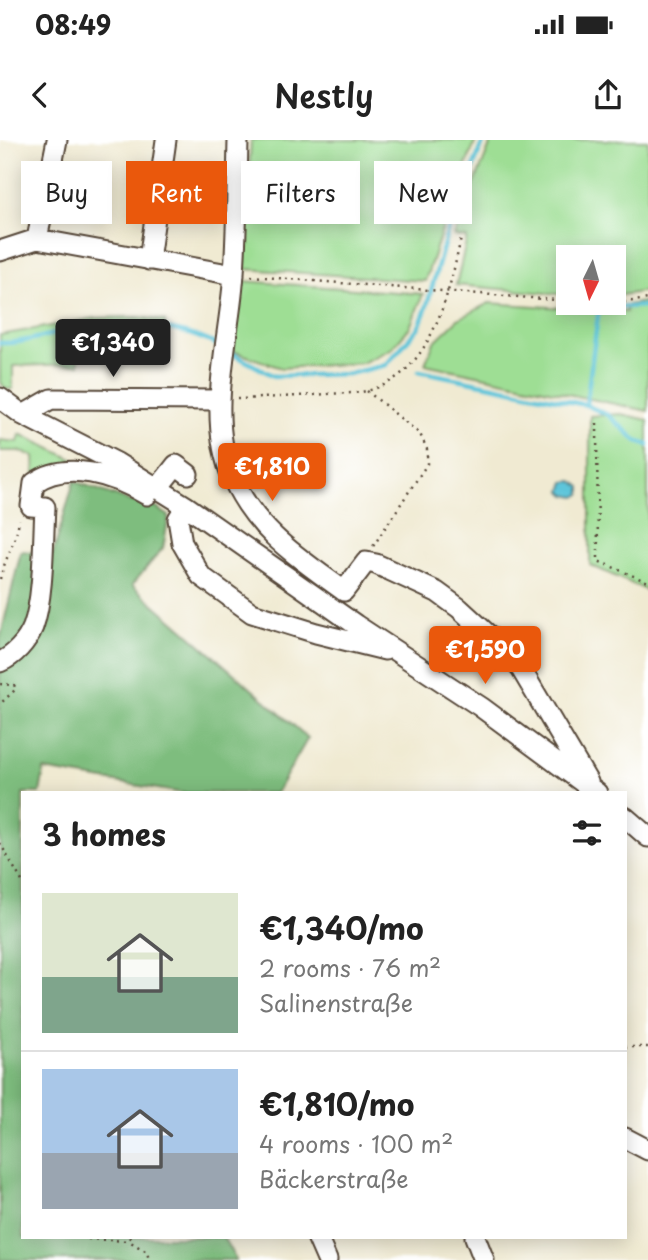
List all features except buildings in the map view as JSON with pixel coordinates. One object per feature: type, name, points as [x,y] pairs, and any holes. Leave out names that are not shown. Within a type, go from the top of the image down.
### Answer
[{"type":"street","points":[[37,239],[57,140]]},
{"type":"street","points":[[149,260],[166,140]]},
{"type":"street","points":[[239,140],[234,275],[219,400],[225,458],[246,502],[274,539],[344,591]]},
{"type":"street","points":[[0,251],[37,239],[234,275]]},
{"type":"street","points":[[0,398],[23,415],[117,463],[186,506],[397,653],[481,707],[595,791]]},
{"type":"street","points":[[23,415],[51,399],[219,400]]},
{"type":"street","points":[[158,488],[176,465],[188,474]]},
{"type":"street","points":[[0,663],[26,641],[33,626],[39,595],[45,507],[26,506],[34,483],[46,474],[64,471],[95,473],[135,488],[172,510],[186,506]]},
{"type":"street","points":[[186,506],[177,519],[182,543],[201,576],[252,613],[316,633],[397,653]]},
{"type":"street","points":[[344,615],[344,591],[366,562],[437,592],[459,608],[507,652],[521,669],[595,791]]},
{"type":"street","points":[[627,819],[648,836]]},
{"type":"street","points":[[627,1126],[635,1143]]},
{"type":"street","points":[[318,1239],[327,1260]]},
{"type":"street","points":[[476,1239],[484,1260]]},
{"type":"path","points":[[219,400],[367,391],[391,380],[413,361],[432,336],[449,292],[461,238]]},
{"type":"path","points":[[234,275],[556,300]]},
{"type":"path","points":[[626,302],[648,299]]},
{"type":"path","points":[[366,562],[371,548],[426,464],[427,449],[420,434],[367,391]]},
{"type":"path","points":[[597,423],[598,561],[648,582]]},
{"type":"path","points":[[0,579],[26,506]]},
{"type":"path","points":[[0,684],[14,685],[16,689],[0,704]]},
{"type":"path","points":[[0,843],[21,880]]},
{"type":"path","points":[[627,1047],[648,1047]]},
{"type":"path","points":[[88,1239],[129,1239],[147,1252],[149,1260]]},
{"type":"green space","points":[[251,140],[476,140],[468,161],[374,161],[374,224],[444,224],[425,281],[244,269],[246,224],[360,224],[360,161],[250,161]]},
{"type":"green space","points":[[492,140],[648,140],[648,291],[626,294],[626,245],[556,245],[556,294],[456,285],[467,238],[454,236],[459,224],[472,224],[472,191]]},
{"type":"green space","points":[[242,281],[423,294],[410,327],[391,349],[362,363],[281,368],[233,351]]},
{"type":"green space","points":[[648,301],[648,411],[425,364],[434,342],[458,319],[489,303],[556,307],[556,315],[626,315],[627,305]]},
{"type":"green space","points":[[138,317],[165,321],[164,337],[126,332],[77,336],[79,364],[13,366],[13,389],[6,389],[0,382],[0,335],[96,318]]},
{"type":"green space","points":[[621,414],[648,420],[648,591],[590,565],[590,416]]},
{"type":"green space","points":[[20,434],[81,463],[35,478],[34,456],[18,451],[0,451],[0,440],[18,442]]},
{"type":"green space","points":[[74,481],[132,502],[139,497],[169,516],[163,548],[132,585],[308,738],[277,791],[170,791],[44,770],[40,791],[21,791],[21,1239],[224,1239],[236,1260],[0,1260],[0,639],[21,551],[53,554]]},
{"type":"water","points":[[573,481],[581,487],[581,494],[576,497],[566,495],[562,491],[565,482]]},
{"type":"waterway","points":[[229,352],[274,376],[348,374],[386,365],[419,327],[447,233],[484,140]]},
{"type":"waterway","points":[[419,371],[586,405],[599,308],[648,306]]},
{"type":"waterway","points":[[0,343],[79,329],[120,325],[180,331],[219,346]]},
{"type":"waterway","points":[[586,405],[608,415],[637,441],[648,445]]}]
